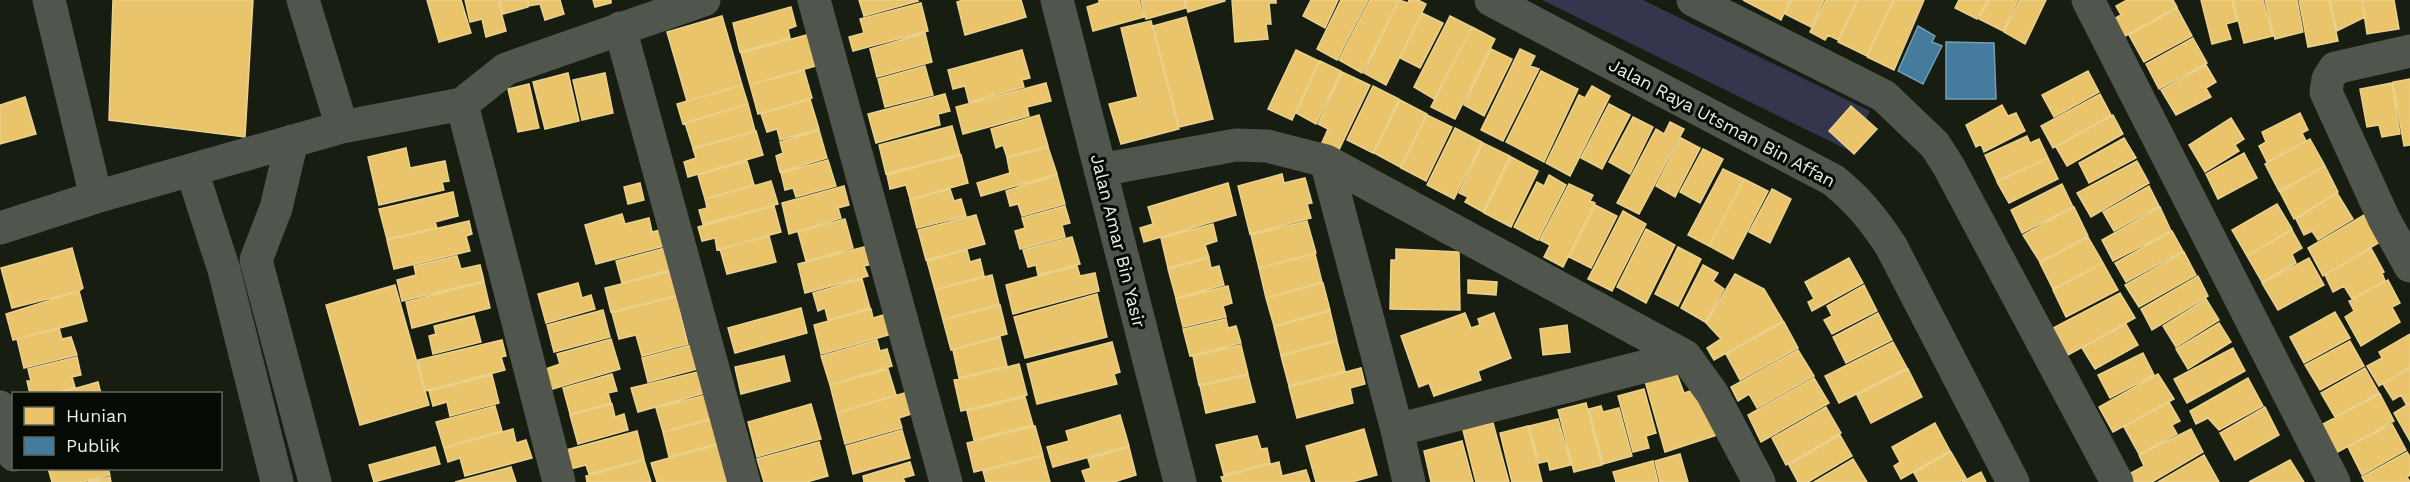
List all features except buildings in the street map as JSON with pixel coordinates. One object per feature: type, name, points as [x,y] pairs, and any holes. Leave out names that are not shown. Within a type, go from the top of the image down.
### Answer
[{"type":"street","points":[[49,0],[96,197]]},
{"type":"street","points":[[303,0],[342,127]]},
{"type":"street","points":[[0,228],[96,197],[342,127],[462,104],[506,69],[704,0]]},
{"type":"street","points":[[814,0],[946,482]]},
{"type":"street","name":"Jalan Amar Bin Yasir","points":[[1057,0],[1180,482]]},
{"type":"street","name":"Jalan Raya Utsman Bin Affan","points":[[1491,0],[1833,180],[1854,197],[1868,211],[1891,246],[2013,482]]},
{"type":"street","points":[[1693,0],[1884,96],[1935,145],[1949,167],[2116,482]]},
{"type":"street","points":[[2088,0],[2334,482]]},
{"type":"street","points":[[620,28],[744,482]]},
{"type":"street","points":[[2410,51],[2335,68],[2326,92],[2397,217],[2410,266]]},
{"type":"street","points":[[462,104],[559,482]]},
{"type":"street","points":[[292,141],[276,208],[256,260],[315,482]]},
{"type":"street","points":[[1100,170],[1236,145],[1267,146],[1326,161],[1685,356],[1712,393],[1759,482]]},
{"type":"street","points":[[1326,161],[1409,482]]},
{"type":"street","points":[[192,171],[224,270],[277,482]]},
{"type":"street","points":[[224,270],[256,260]]},
{"type":"street","points":[[1397,430],[1685,356]]},
{"type":"street","points":[[0,407],[12,448]]},
{"type":"shaded area","points":[[1542,0],[1643,0],[1870,111],[1850,151]]}]
